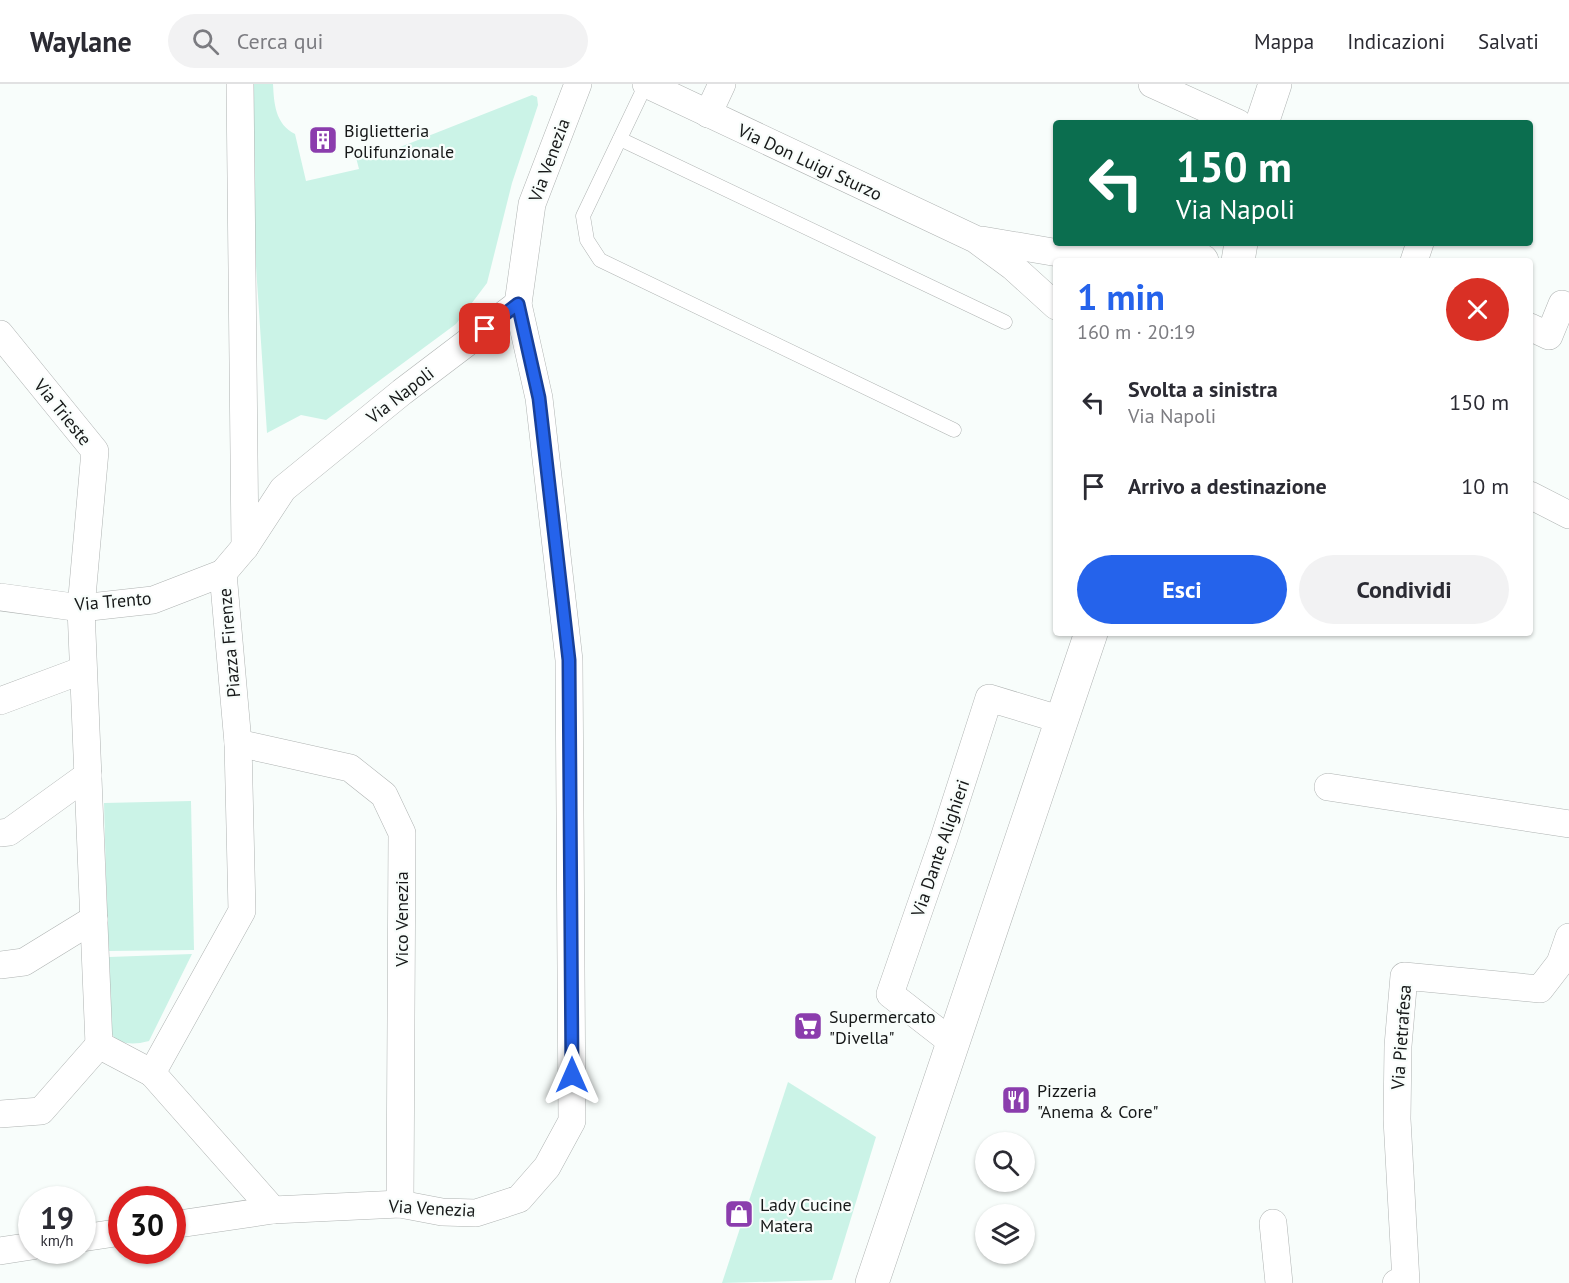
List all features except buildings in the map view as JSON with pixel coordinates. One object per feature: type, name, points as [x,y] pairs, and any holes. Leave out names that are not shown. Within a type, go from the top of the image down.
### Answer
[{"type":"main road","points":[[1263,120],[1275,84]]},
{"type":"main road","points":[[1142,253],[1163,250],[1186,253],[1197,258]]},
{"type":"main road","points":[[873,1283],[1090,636]]},
{"type":"street","points":[[240,84],[246,547]]},
{"type":"street","name":"Via Venezia","points":[[186,1223],[273,1210],[400,1204],[442,1212],[476,1213],[519,1198],[547,1167],[572,1121],[569,660],[539,398],[518,304],[532,204],[578,84]]},
{"type":"street","name":"Via Don Luigi Sturzo","points":[[646,84],[975,239]]},
{"type":"street","points":[[708,114],[722,84]]},
{"type":"street","points":[[1152,84],[1231,120]]},
{"type":"street","points":[[975,239],[1082,257],[1142,253]]},
{"type":"street","points":[[975,239],[1013,267],[1053,303]]},
{"type":"street","name":"Via Napoli","points":[[283,489],[402,392],[518,304]]},
{"type":"street","points":[[1533,328],[1549,336],[1562,304],[1569,308]]},
{"type":"street","name":"Via Trieste","points":[[0,334],[95,451],[81,608],[99,1045]]},
{"type":"street","name":"Piazza Firenze","points":[[152,1073],[242,911],[237,743],[223,573],[246,547],[283,489]]},
{"type":"street","points":[[1533,496],[1569,514]]},
{"type":"street","name":"Via Trento","points":[[0,597],[81,608],[153,600],[223,573]]},
{"type":"street","points":[[0,701],[83,670]]},
{"type":"street","name":"Via Dante Alighieri","points":[[953,1043],[890,994],[941,848],[989,698],[1062,720]]},
{"type":"street","name":"Vico Venezia","points":[[237,743],[350,768],[384,795],[402,833],[400,1204]]},
{"type":"street","points":[[0,833],[9,832],[88,775]]},
{"type":"street","points":[[1328,787],[1569,824]]},
{"type":"street","points":[[0,965],[24,962],[94,919]]},
{"type":"street","name":"Via Pietrafesa","points":[[1396,1283],[1406,1282],[1397,1119],[1398,1046],[1404,976],[1540,989],[1560,963],[1569,937]]},
{"type":"street","points":[[0,1114],[41,1111],[99,1045],[152,1073],[273,1210]]},
{"type":"street","points":[[1273,1223],[1280,1283]]},
{"type":"street","points":[[0,1251],[18,1248]]},
{"type":"lane","points":[[646,84],[583,216],[587,240],[600,260],[954,430]]},
{"type":"lane","points":[[620,139],[1005,322]]},
{"type":"green space","points":[[248,84],[273,84],[277,112],[283,125],[295,134],[306,181],[359,169],[353,146],[373,154],[385,153],[532,95],[537,97],[538,105],[512,183],[487,283],[456,324],[326,420],[301,415],[267,433],[255,251]]},
{"type":"green space","points":[[191,801],[194,950],[108,951],[104,803]]},
{"type":"green space","points":[[192,954],[149,1041],[130,1043],[118,1040],[110,1031],[106,1018],[109,957]]},
{"type":"green space","points":[[788,1082],[876,1137],[832,1280],[722,1283]]},
{"type":"place","name":"Biglietteria Polifunzionale","points":[[323,140]]},
{"type":"place","name":"Supermercato \"Divella\"","points":[[808,1026]]},
{"type":"place","name":"Pizzeria \"Anema & Core\"","points":[[1016,1100]]},
{"type":"place","name":"Lady Cucine Matera","points":[[739,1214]]},
{"type":"route","points":[[485,329],[518,304],[539,398],[569,660],[572,1075]]}]
